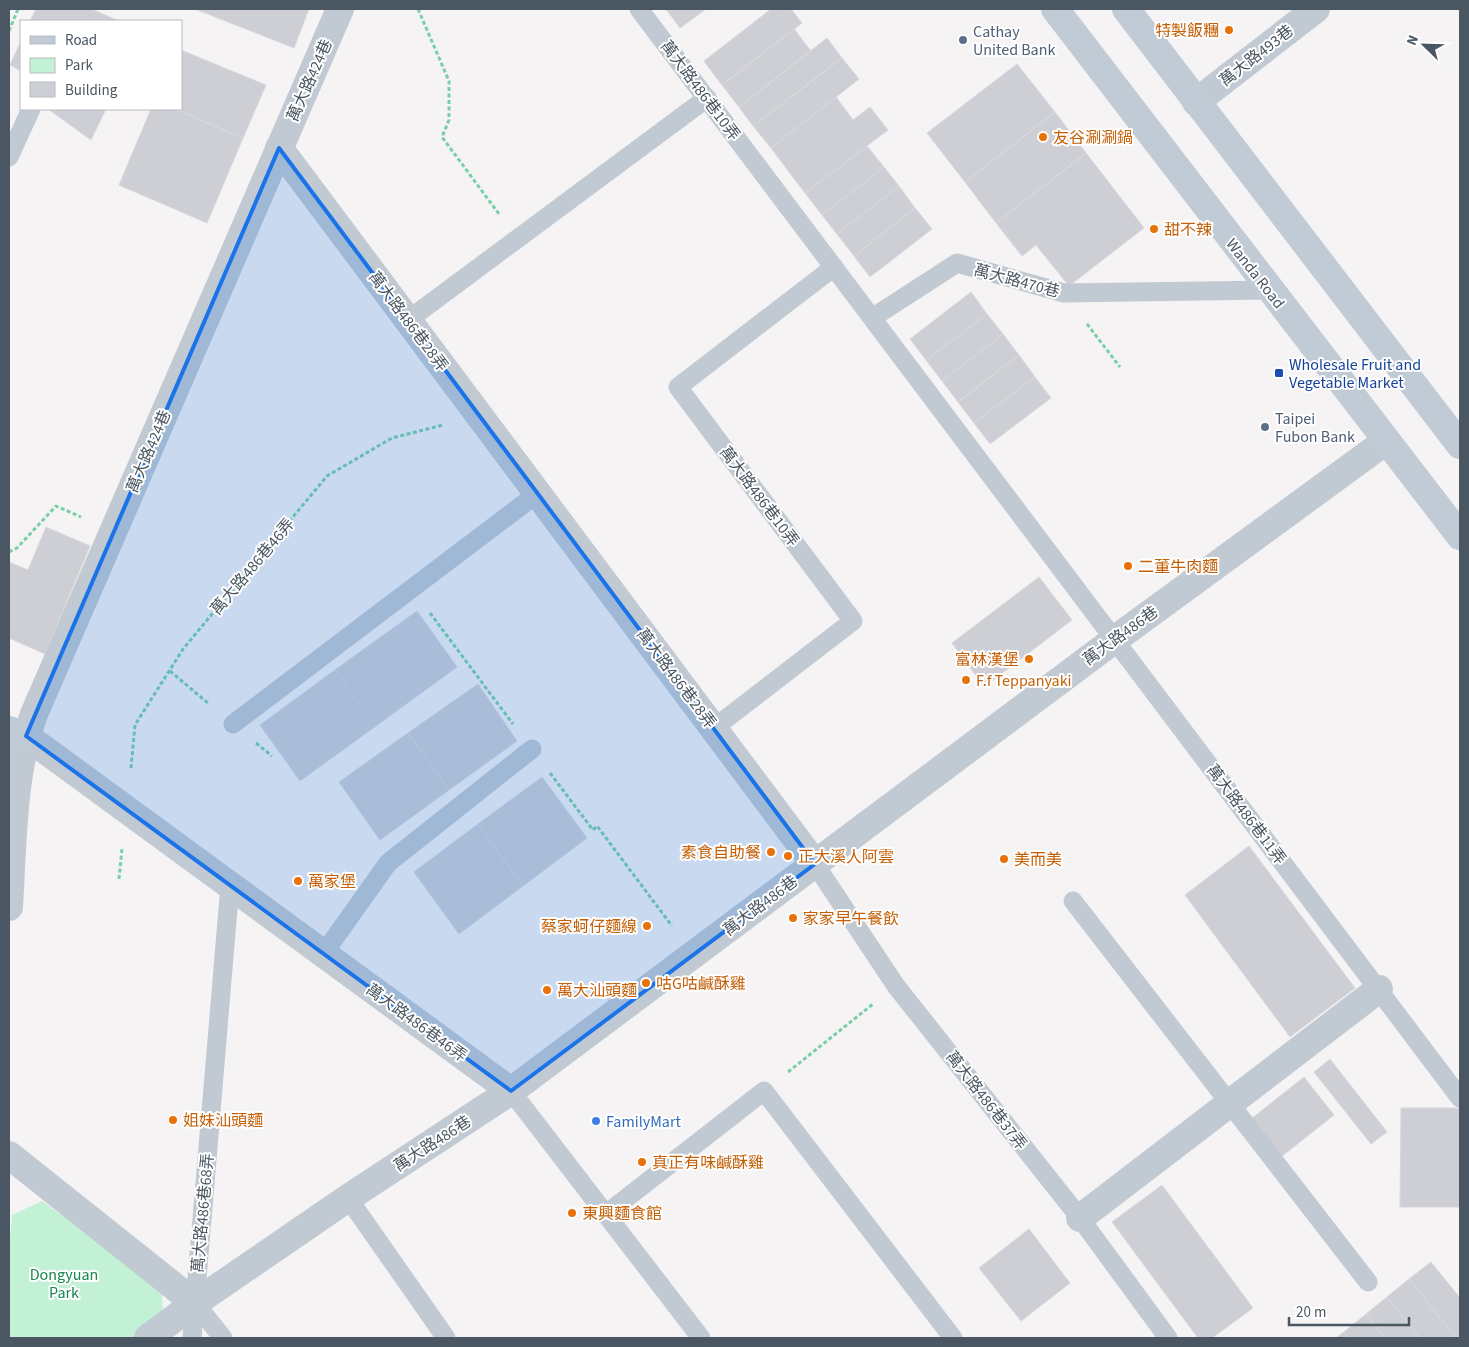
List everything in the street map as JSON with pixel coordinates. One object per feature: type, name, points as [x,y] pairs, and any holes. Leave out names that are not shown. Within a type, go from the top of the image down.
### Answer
[{"type":"main road","name":"Wanda Road","points":[[1055,9],[1269,290],[1460,536]]},
{"type":"main road","points":[[1126,9],[1460,446]]},
{"type":"street","name":"萬大路424巷","points":[[9,907],[16,810],[17,733],[113,531],[340,9]]},
{"type":"street","name":"萬大路493巷","points":[[1196,102],[1316,9]]},
{"type":"street","name":"萬大路486巷28弄","points":[[279,148],[815,864]]},
{"type":"street","name":"萬大路486巷","points":[[148,1338],[195,1303],[348,1198],[511,1091],[1114,640],[1386,441]]},
{"type":"street","name":"萬大路486巷46弄","points":[[17,733],[126,809],[511,1091]]},
{"type":"street","points":[[1080,1218],[1380,989]]},
{"type":"street","name":"萬大路486巷68弄","points":[[9,1155],[195,1303]]},
{"type":"lane","name":"萬大路486巷10弄","points":[[639,9],[1114,640]]},
{"type":"lane","points":[[408,320],[707,98]]},
{"type":"lane","points":[[9,158],[30,110]]},
{"type":"lane","name":"萬大路470巷","points":[[872,318],[957,263],[1064,293],[1269,290]]},
{"type":"lane","name":"萬大路486巷10弄","points":[[714,728],[853,620],[678,387],[834,267]]},
{"type":"lane","points":[[233,724],[538,493]]},
{"type":"lane","name":"萬大路486巷11弄","points":[[1114,640],[1380,989],[1460,1098]]},
{"type":"lane","points":[[324,953],[388,863],[532,749]]},
{"type":"lane","name":"萬大路486巷37弄","points":[[815,864],[896,986],[1080,1218],[1163,1336]]},
{"type":"lane","name":"萬大路486巷68弄","points":[[195,1303],[230,885]]},
{"type":"lane","points":[[1074,901],[1368,1282]]},
{"type":"lane","points":[[511,1091],[701,1338]]},
{"type":"lane","points":[[606,1214],[764,1091],[953,1338]]},
{"type":"lane","points":[[348,1198],[446,1338]]},
{"type":"lane","points":[[192,1338],[195,1303]]},
{"type":"lane","points":[[195,1303],[223,1338]]},
{"type":"path","points":[[9,31],[18,9]]},
{"type":"path","points":[[418,9],[449,81],[448,120],[442,137],[518,238]]},
{"type":"path","points":[[1064,293],[1120,367]]},
{"type":"path","name":"萬大路486巷46弄","points":[[126,809],[135,725],[183,649],[327,476],[392,438],[480,416]]},
{"type":"path","points":[[9,552],[17,548],[56,506],[113,531]]},
{"type":"path","points":[[412,589],[593,830],[597,826],[694,954]]},
{"type":"path","points":[[764,1091],[896,986]]},
{"type":"highlighted area","points":[[279,148],[815,864],[511,1091],[26,736]]},
{"type":"green space","name":"Dongyuan Park","points":[[42,1201],[162,1287],[163,1322],[141,1338],[9,1338],[9,1250],[12,1215]]},
{"type":"building","points":[[36,9],[91,9],[117,20],[30,20]]},
{"type":"building","points":[[195,9],[309,9],[294,48]]},
{"type":"building","points":[[666,9],[706,9],[680,28]]},
{"type":"building","points":[[771,9],[791,9],[802,23],[722,85],[704,61]]},
{"type":"building","points":[[794,29],[811,51],[739,107],[722,85]]},
{"type":"building","points":[[827,38],[842,58],[753,126],[739,107]]},
{"type":"building","points":[[20,43],[20,70],[10,65]]},
{"type":"building","points":[[182,50],[266,85],[243,138],[177,110],[182,110]]},
{"type":"building","points":[[842,58],[859,79],[771,148],[753,126]]},
{"type":"building","points":[[1017,64],[1055,112],[965,182],[927,133]]},
{"type":"building","points":[[836,97],[853,120],[870,107],[888,130],[805,193],[771,148]]},
{"type":"building","points":[[49,110],[106,110],[91,140]]},
{"type":"building","points":[[151,110],[177,110],[243,138],[207,223],[119,185]]},
{"type":"building","points":[[1055,112],[1086,153],[996,223],[965,182]]},
{"type":"building","points":[[867,146],[884,167],[822,215],[805,193]]},
{"type":"building","points":[[1086,153],[1144,228],[1069,286],[1036,245],[1022,256],[996,223]]},
{"type":"building","points":[[884,167],[899,186],[837,234],[822,215]]},
{"type":"building","points":[[899,186],[915,208],[854,256],[837,234]]},
{"type":"building","points":[[915,208],[932,229],[870,277],[854,256]]},
{"type":"building","points":[[971,292],[987,314],[926,360],[910,339]]},
{"type":"building","points":[[987,314],[1003,334],[942,381],[926,360]]},
{"type":"building","points":[[1003,334],[1019,355],[958,402],[942,381]]},
{"type":"building","points":[[1019,355],[1035,377],[974,423],[958,402]]},
{"type":"building","points":[[1035,377],[1051,398],[990,444],[974,423]]},
{"type":"building","points":[[46,527],[90,546],[45,654],[9,638],[9,562],[28,570]]},
{"type":"building","points":[[1039,577],[1072,620],[984,687],[952,643]]},
{"type":"building","points":[[417,611],[457,667],[376,726],[335,670]]},
{"type":"building","points":[[335,670],[376,726],[300,781],[260,725]]},
{"type":"building","points":[[478,684],[517,741],[449,790],[408,733]]},
{"type":"building","points":[[408,733],[449,790],[380,840],[339,782]]},
{"type":"building","points":[[542,777],[587,838],[523,886],[478,824]]},
{"type":"building","points":[[478,824],[523,886],[459,934],[414,872]]},
{"type":"building","points":[[1249,846],[1355,988],[1290,1037],[1185,895]]},
{"type":"building","points":[[1330,1059],[1387,1132],[1371,1144],[1314,1072]]},
{"type":"building","points":[[1304,1077],[1334,1115],[1281,1157],[1251,1119]]},
{"type":"building","points":[[1401,1108],[1460,1108],[1460,1207],[1400,1207]]},
{"type":"building","points":[[1162,1185],[1253,1308],[1212,1338],[1198,1338],[1112,1222]]},
{"type":"building","points":[[1029,1229],[1070,1283],[1021,1321],[979,1268]]},
{"type":"building","points":[[1431,1262],[1460,1298],[1460,1338],[1456,1338],[1409,1279]]},
{"type":"building","points":[[1409,1279],[1456,1338],[1420,1338],[1387,1297]]},
{"type":"building","points":[[1387,1297],[1420,1338],[1385,1338],[1366,1314]]},
{"type":"building","points":[[1366,1314],[1385,1338],[1349,1338],[1344,1332]]},
{"type":"building","points":[[1344,1332],[1349,1338],[1336,1338]]},
{"type":"place","name":"特製飯糰","points":[[1229,30]]},
{"type":"place","name":"Cathay United Bank","points":[[963,40]]},
{"type":"place","name":"友谷涮涮鍋","points":[[1043,137]]},
{"type":"place","name":"甜不辣","points":[[1154,229]]},
{"type":"place","name":"Wholesale Fruit and Vegetable Market","points":[[1279,373]]},
{"type":"place","name":"Taipei Fubon Bank","points":[[1265,427]]},
{"type":"place","name":"二董牛肉麵","points":[[1128,566]]},
{"type":"place","name":"富林漢堡","points":[[1029,659]]},
{"type":"place","name":"F.f Teppanyaki","points":[[966,680]]},
{"type":"place","name":"素食自助餐","points":[[771,852]]},
{"type":"place","name":"正大溪人阿雲","points":[[788,856]]},
{"type":"place","name":"美而美","points":[[1004,859]]},
{"type":"place","name":"萬家堡","points":[[298,881]]},
{"type":"place","name":"家家早午餐飲","points":[[793,918]]},
{"type":"place","name":"蔡家蚵仔麵線","points":[[647,926]]},
{"type":"place","name":"咕G咕鹹酥雞","points":[[646,983]]},
{"type":"place","name":"萬大汕頭麵","points":[[547,990]]},
{"type":"place","name":"姐妹汕頭麵","points":[[173,1120]]},
{"type":"place","name":"FamilyMart","points":[[596,1121]]},
{"type":"place","name":"真正有味鹹酥雞","points":[[642,1162]]},
{"type":"place","name":"東興麵食館","points":[[572,1213]]}]
